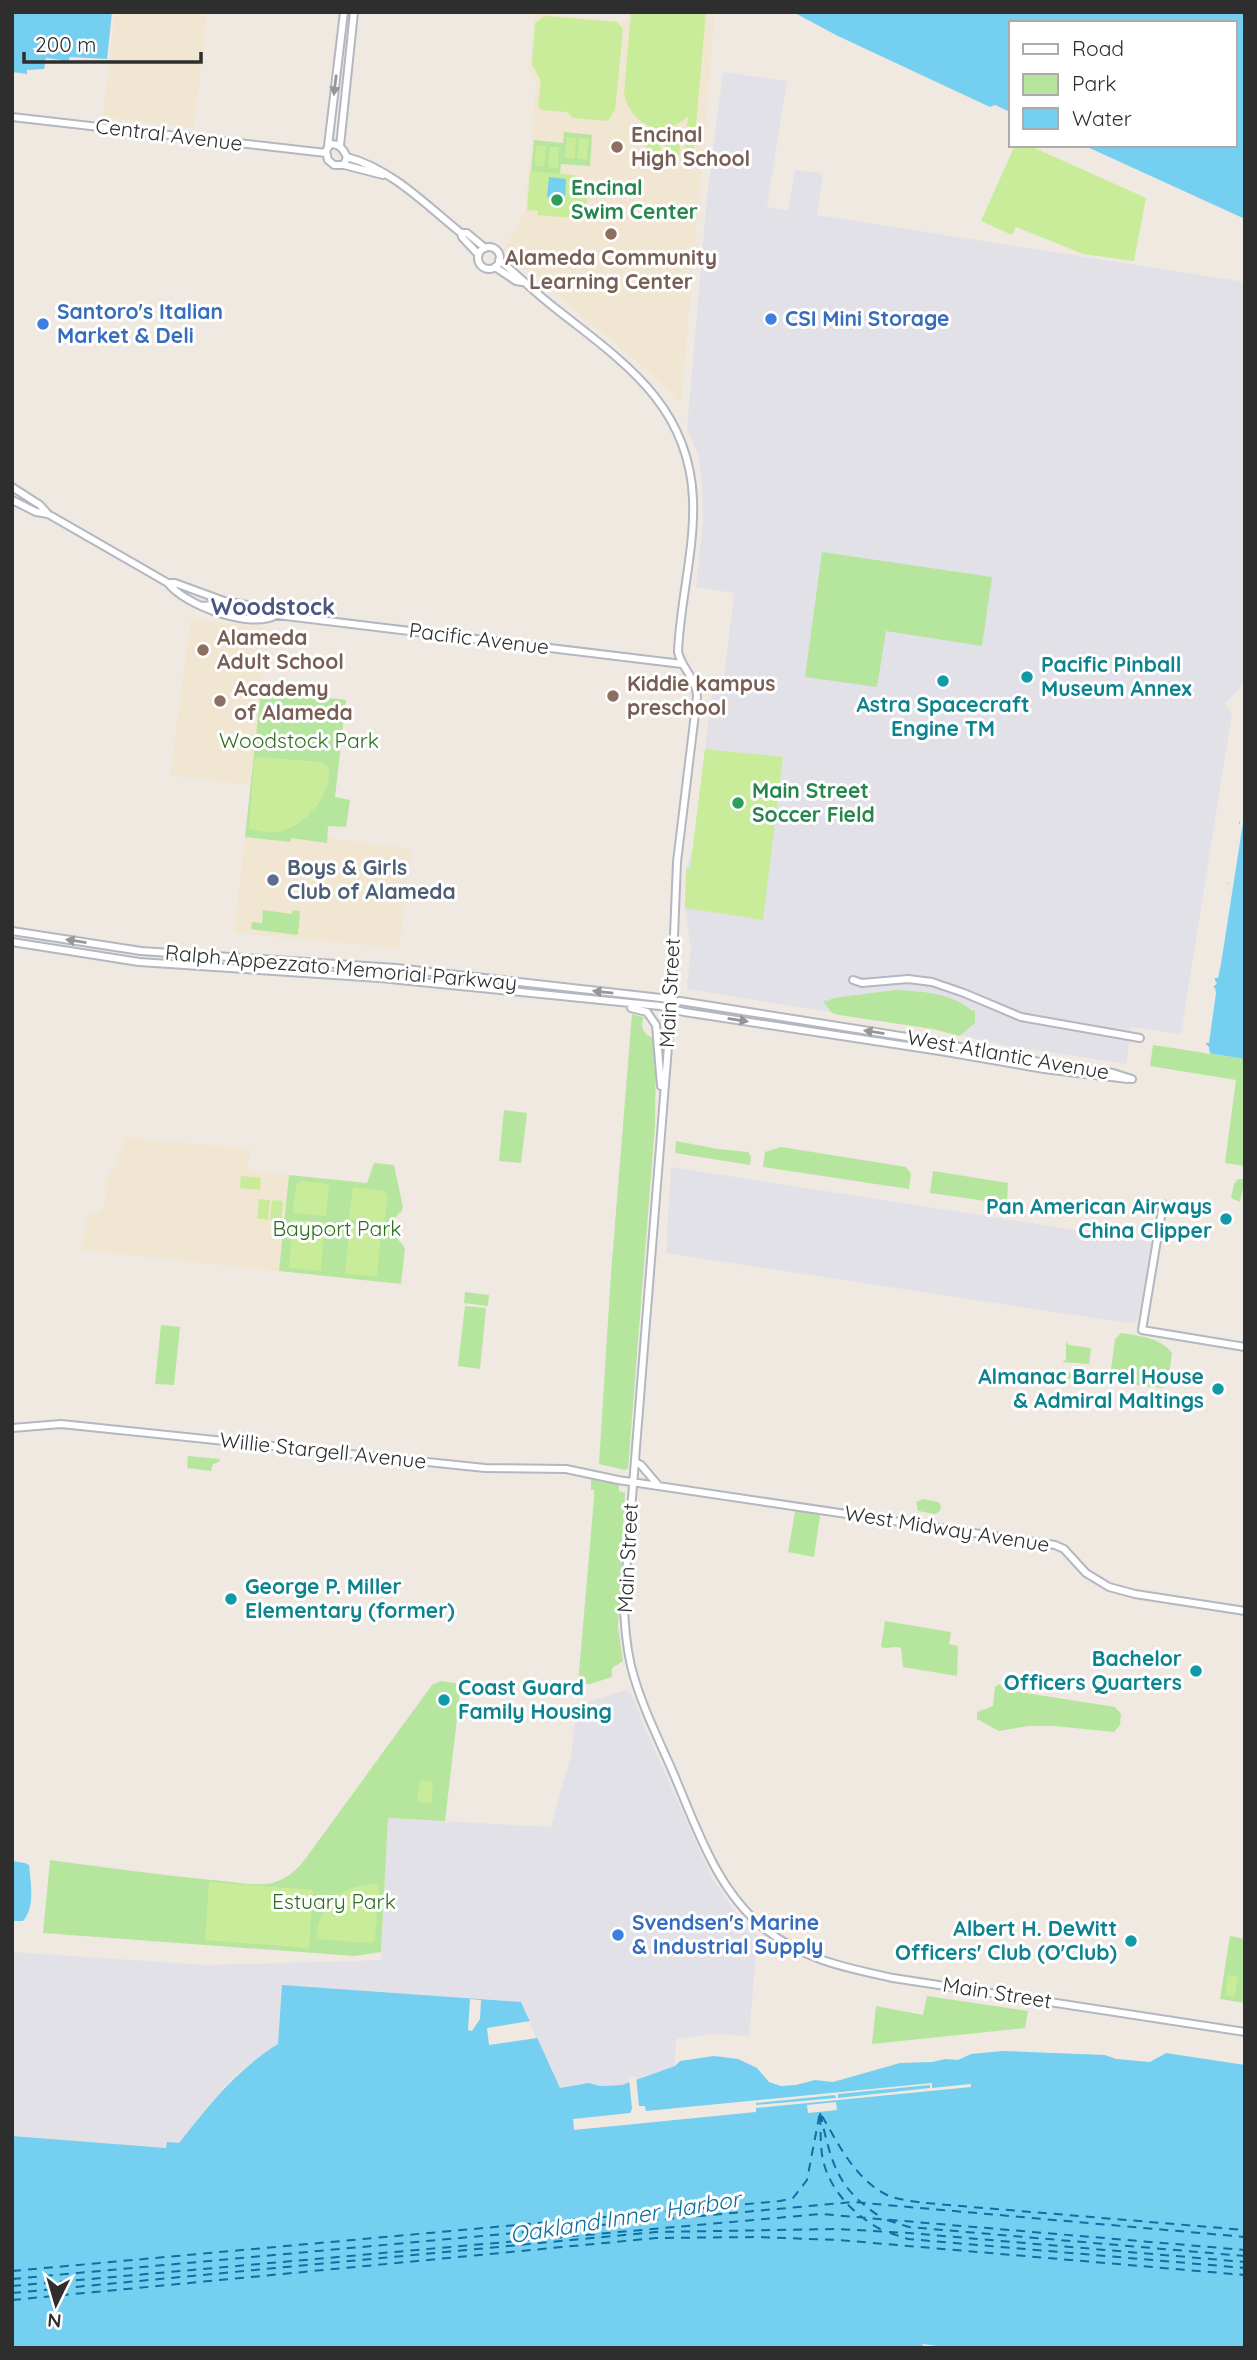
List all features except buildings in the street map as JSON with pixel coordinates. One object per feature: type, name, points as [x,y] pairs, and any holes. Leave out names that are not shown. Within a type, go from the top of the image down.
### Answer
[{"type":"street","points":[[344,12],[327,150],[330,163],[387,176]]},
{"type":"street","points":[[354,12],[340,146],[347,157],[367,163],[400,183],[461,233],[478,254],[482,267],[495,267],[499,260]]},
{"type":"street","name":"Central Avenue","points":[[12,117],[327,150]]},
{"type":"street","points":[[327,150],[335,144],[340,146]]},
{"type":"street","points":[[344,166],[347,157]]},
{"type":"street","points":[[461,233],[467,233],[485,248]]},
{"type":"street","points":[[478,254],[490,247],[497,251],[499,260],[520,276],[522,282]]},
{"type":"street","points":[[495,267],[522,282],[638,376],[659,399],[678,434],[690,469],[693,499],[678,652],[682,664]]},
{"type":"street","points":[[12,487],[48,513],[168,583],[173,590],[201,607],[215,605],[276,615]]},
{"type":"street","points":[[12,500],[36,512],[48,513]]},
{"type":"street","name":"Pacific Avenue","points":[[168,583],[175,583],[207,596],[270,609],[276,615],[682,664]]},
{"type":"street","name":"Main Street","points":[[682,664],[694,682],[697,697],[677,862],[671,1000],[624,1598],[626,1637],[634,1678],[652,1725],[706,1848],[727,1888],[754,1920],[787,1945],[841,1967],[893,1978],[1245,2032]]},
{"type":"street","name":"Ralph Appezzato Memorial Parkway","points":[[12,931],[141,951],[412,970],[671,1000]]},
{"type":"street","name":"Ralph Appezzato Memorial Parkway","points":[[12,942],[139,962],[380,978],[670,1009]]},
{"type":"street","name":"West Atlantic Avenue","points":[[853,980],[862,982],[908,979],[932,982],[1021,1017],[1140,1038]]},
{"type":"street","points":[[554,996],[558,1000],[636,1008],[646,1012],[654,1020],[657,1031],[657,1060],[663,1097]]},
{"type":"street","name":"West Atlantic Avenue","points":[[670,1009],[1044,1069],[1119,1080],[1132,1079],[1113,1073],[1001,1056],[932,1041],[671,1000]]},
{"type":"street","points":[[1163,1204],[1142,1330],[1245,1346]]},
{"type":"street","name":"Willie Stargell Avenue","points":[[12,1427],[61,1424],[485,1468],[566,1469],[633,1482]]},
{"type":"street","points":[[635,1462],[641,1465],[658,1485]]},
{"type":"street","name":"West Midway Avenue","points":[[633,1482],[1055,1545],[1064,1549],[1086,1573],[1109,1587],[1135,1594],[1245,1611]]},
{"type":"shaded area","points":[[115,12],[207,12],[194,128],[103,117]]},
{"type":"shaded area","name":"Encinal High School","points":[[535,12],[626,22],[629,12],[715,12],[681,404],[651,373],[503,250],[525,212],[536,83],[529,71]]},
{"type":"shaded area","points":[[723,72],[787,81],[767,207],[788,210],[795,170],[823,173],[817,215],[1245,282],[1245,682],[1225,704],[1232,713],[1181,1034],[1131,1027],[1126,1064],[687,989],[691,948],[685,908],[686,869],[693,849],[713,684],[723,684],[734,593],[696,587],[703,522],[702,487],[698,455],[687,428],[707,198]]},
{"type":"shaded area","name":"Academy of Alameda","points":[[191,619],[268,628],[251,785],[170,776]]},
{"type":"shaded area","points":[[245,837],[289,842],[291,838],[326,843],[327,838],[407,848],[411,852],[399,948],[234,933]]},
{"type":"shaded area","points":[[126,1137],[250,1149],[248,1170],[289,1175],[279,1271],[80,1250],[88,1215],[98,1212],[105,1205],[107,1193],[104,1183]]},
{"type":"shaded area","points":[[671,1167],[1152,1242],[1141,1316],[1134,1323],[1120,1322],[666,1253]]},
{"type":"shaded area","points":[[626,1690],[631,1693],[712,1878],[737,1914],[763,1941],[756,1954],[749,2036],[713,2034],[676,2039],[675,2066],[622,2085],[600,2086],[589,2083],[560,2088],[521,2002],[417,1996],[278,2044],[244,2068],[224,2087],[179,2143],[166,2148],[12,2136],[12,1952],[206,1965],[381,1960],[388,1818],[551,1827],[571,1755],[576,1712],[583,1712],[584,1703]]},
{"type":"green space","points":[[631,12],[706,12],[693,159],[684,158],[688,116],[669,128],[659,128],[641,122],[628,105],[624,94]]},
{"type":"green space","points":[[545,16],[617,22],[623,29],[615,110],[608,121],[573,118],[567,112],[542,110],[538,106],[541,82],[532,64],[535,23]]},
{"type":"green space","points":[[648,131],[662,132],[660,154],[646,153]]},
{"type":"green space","points":[[564,132],[592,135],[590,166],[561,164],[560,174],[531,172],[534,140],[563,143]]},
{"type":"green space","points":[[667,132],[681,134],[679,156],[665,155]]},
{"type":"green space","points":[[567,137],[576,138],[575,159],[565,158]]},
{"type":"green space","points":[[579,138],[589,139],[587,160],[577,159]]},
{"type":"green space","points":[[536,145],[546,146],[544,167],[535,166]]},
{"type":"green space","points":[[550,147],[559,147],[558,168],[548,167]]},
{"type":"green space","points":[[1014,147],[1032,147],[1146,198],[1134,261],[1083,254],[1016,227],[1012,235],[981,221]]},
{"type":"green space","name":"Encinal Swim Center","points":[[530,171],[575,175],[573,189],[588,191],[586,219],[538,215],[538,211],[527,210]]},
{"type":"green space","points":[[822,552],[992,577],[982,646],[886,631],[877,687],[805,677]]},
{"type":"green space","name":"Woodstock Park","points":[[261,690],[346,700],[335,797],[350,800],[346,827],[328,826],[327,843],[291,838],[290,842],[245,837]]},
{"type":"green space","name":"Main Street Soccer Field","points":[[705,749],[783,757],[763,920],[685,908],[686,869],[690,869]]},
{"type":"green space","points":[[258,757],[321,762],[329,768],[329,778],[321,799],[306,817],[287,829],[270,832],[249,828],[254,760]]},
{"type":"green space","points":[[263,910],[292,914],[293,910],[300,911],[298,935],[251,929],[252,922],[262,923]]},
{"type":"green space","points":[[895,990],[936,994],[956,1000],[972,1011],[975,1010],[975,1023],[960,1036],[933,1029],[839,1015],[832,1013],[824,1003],[825,1000],[833,998]]},
{"type":"green space","points":[[632,1014],[644,1017],[644,1031],[656,1039],[655,1125],[628,1469],[625,1470],[599,1464]]},
{"type":"green space","points":[[1153,1045],[1245,1059],[1245,1166],[1225,1163],[1236,1080],[1150,1066]]},
{"type":"green space","points":[[504,1110],[527,1113],[521,1163],[499,1161]]},
{"type":"green space","points":[[676,1141],[748,1152],[751,1157],[750,1165],[675,1153]]},
{"type":"green space","points":[[781,1147],[906,1167],[911,1174],[909,1189],[763,1167],[765,1152]]},
{"type":"green space","name":"Bayport Park","points":[[374,1163],[394,1165],[403,1207],[392,1226],[394,1234],[405,1248],[401,1284],[279,1271],[289,1175],[367,1183]]},
{"type":"green space","points":[[933,1171],[1008,1183],[1007,1204],[930,1193]]},
{"type":"green space","points":[[241,1176],[261,1178],[260,1190],[240,1188]]},
{"type":"green space","points":[[1238,1179],[1245,1179],[1240,1202],[1231,1198]]},
{"type":"green space","points":[[301,1181],[329,1184],[326,1216],[293,1213],[296,1185]]},
{"type":"green space","points":[[353,1187],[384,1191],[388,1196],[384,1223],[349,1219]]},
{"type":"green space","points":[[259,1199],[270,1200],[268,1220],[257,1218]]},
{"type":"green space","points":[[272,1200],[283,1201],[281,1221],[270,1220]]},
{"type":"green space","points":[[293,1220],[325,1222],[321,1271],[289,1268]]},
{"type":"green space","points":[[350,1225],[381,1228],[377,1276],[345,1274]]},
{"type":"green space","points":[[465,1292],[489,1295],[488,1306],[464,1303]]},
{"type":"green space","points":[[465,1306],[486,1308],[480,1369],[458,1366]]},
{"type":"green space","points":[[161,1325],[180,1327],[174,1385],[155,1384]]},
{"type":"green space","points":[[1121,1333],[1155,1340],[1172,1353],[1168,1384],[1164,1388],[1120,1383],[1122,1374],[1114,1373],[1112,1385],[1109,1384],[1115,1339]]},
{"type":"green space","points":[[1066,1342],[1069,1345],[1091,1348],[1089,1364],[1062,1362],[1066,1360]]},
{"type":"green space","points":[[1059,1371],[1095,1375],[1099,1376],[1099,1379],[1078,1378],[1093,1382],[1059,1377],[1056,1376],[1071,1377],[1059,1374]]},
{"type":"green space","points":[[188,1456],[220,1459],[213,1464],[211,1471],[187,1468]]},
{"type":"green space","points":[[591,1479],[619,1485],[619,1491],[625,1493],[618,1627],[623,1661],[612,1668],[612,1677],[590,1684],[578,1684],[594,1498]]},
{"type":"green space","points":[[923,1499],[938,1502],[941,1505],[940,1511],[935,1514],[918,1511],[916,1502]]},
{"type":"green space","points":[[796,1506],[821,1509],[814,1557],[788,1552]]},
{"type":"green space","points":[[885,1621],[951,1632],[949,1644],[958,1646],[957,1676],[903,1667],[901,1648],[881,1647]]},
{"type":"green space","name":"Estuary Park","points":[[441,1681],[461,1684],[445,1821],[388,1818],[381,1952],[355,1956],[43,1933],[50,1860],[250,1884],[272,1883],[287,1876],[306,1858],[432,1685]]},
{"type":"green space","points":[[999,1684],[1006,1690],[1115,1707],[1121,1714],[1120,1725],[1114,1732],[1054,1726],[1028,1726],[999,1731],[977,1719],[977,1712],[993,1706],[995,1687]]},
{"type":"green space","points":[[420,1780],[433,1782],[431,1803],[417,1802]]},
{"type":"green space","points":[[209,1882],[313,1890],[309,1948],[205,1940]]},
{"type":"green space","points":[[379,1885],[375,1940],[371,1943],[316,1939],[321,1917],[332,1901],[349,1889]]},
{"type":"green space","points":[[1230,1936],[1245,1939],[1245,2003],[1220,1999]]},
{"type":"green space","points":[[1228,1975],[1238,1976],[1234,1997],[1225,1995]]},
{"type":"green space","points":[[927,1996],[1028,2011],[1025,2028],[872,2044],[876,2006],[923,2015]]},
{"type":"water","points":[[12,12],[112,12],[107,59],[70,57],[67,63],[61,63],[61,60],[46,58],[44,69],[27,70],[27,74],[12,72]]},
{"type":"water","points":[[793,12],[1245,12],[1245,219],[1087,147],[1236,147],[1236,21],[1009,21],[1009,112],[995,105],[990,107]]},
{"type":"water","name":"Encinal Swim Center","points":[[549,177],[566,179],[565,198],[547,197]]},
{"type":"water","points":[[1245,786],[1245,1059],[1207,1053],[1205,1045],[1229,886],[1227,885],[1230,881]]},
{"type":"water","points":[[12,1861],[29,1865],[31,1902],[23,1921],[12,1921]]},
{"type":"water","name":"Oakland Inner Harbor","points":[[282,1985],[521,2002],[560,2088],[589,2083],[600,2086],[622,2085],[675,2066],[680,2061],[714,2056],[738,2059],[757,2068],[769,2082],[781,2086],[815,2080],[833,2082],[900,2063],[958,2060],[971,2054],[1002,2051],[1105,2055],[1116,2059],[1150,2062],[1166,2053],[1245,2065],[1245,2348],[951,2348],[923,2344],[922,2348],[12,2348],[12,2136],[166,2148],[167,2142],[179,2143],[236,2077],[278,2044]]},
{"type":"pier","points":[[1245,783],[1245,810],[1221,964],[1218,978],[1214,978],[1217,984],[1212,987],[1216,993],[1209,1043],[1205,1043],[1210,1054],[1203,1053],[1201,1044],[1227,885],[1230,882],[1227,881],[1236,823],[1240,824],[1240,821],[1237,821],[1241,796],[1244,795]]},
{"type":"pier","points":[[470,1999],[481,2000],[480,2019],[472,2031],[468,2030]]},
{"type":"pier","points":[[530,2021],[537,2038],[489,2045],[487,2028]]},
{"type":"pier","points":[[636,2076],[639,2106],[645,2106],[646,2111],[932,2083],[932,2088],[971,2084],[971,2087],[756,2108],[756,2112],[574,2130],[573,2119],[630,2113],[632,2109],[629,2078]],"holes":[[[930,2085],[930,2088],[838,2098],[838,2094]],[[835,2095],[836,2098],[756,2105],[756,2103]]]},
{"type":"pier","points":[[836,2102],[837,2110],[808,2113],[807,2105]]},
{"type":"ferry route","points":[[12,2271],[780,2201],[793,2198],[807,2180],[820,2112]]},
{"type":"ferry route","points":[[820,2113],[828,2147],[845,2185],[882,2218]]},
{"type":"ferry route","points":[[820,2116],[822,2155],[831,2182],[853,2210],[882,2230]]},
{"type":"ferry route","points":[[822,2116],[857,2171],[876,2188],[896,2198],[925,2203],[1245,2230]]},
{"type":"ferry route","points":[[12,2279],[853,2202],[1245,2237]]},
{"type":"ferry route","points":[[12,2286],[821,2214],[1245,2250]]},
{"type":"ferry route","points":[[887,2220],[909,2227],[1245,2256]]},
{"type":"ferry route","points":[[12,2293],[656,2232],[838,2229],[1245,2262]]},
{"type":"ferry route","points":[[890,2233],[908,2239],[1245,2268]]},
{"type":"ferry route","points":[[12,2300],[656,2238],[758,2237],[839,2240],[1245,2275]]},
{"type":"place","name":"Encinal High School","points":[[617,147]]},
{"type":"place","name":"Encinal Swim Center","points":[[557,200]]},
{"type":"place","name":"Alameda Community Learning Center","points":[[611,234]]},
{"type":"place","name":"CSI Mini Storage","points":[[771,319]]},
{"type":"place","name":"Santoro's Italian Market & Deli","points":[[43,324]]},
{"type":"place","name":"Alameda Adult School","points":[[203,650]]},
{"type":"place","name":"Pacific Pinball Museum Annex","points":[[1027,677]]},
{"type":"place","name":"Astra Spacecraft Engine TM","points":[[943,681]]},
{"type":"place","name":"Kiddie kampus preschool","points":[[613,696]]},
{"type":"place","name":"Academy of Alameda","points":[[220,701]]},
{"type":"place","name":"Main Street Soccer Field","points":[[738,803]]},
{"type":"place","name":"Boys & Girls Club of Alameda","points":[[273,880]]},
{"type":"place","name":"Pan American Airways China Clipper","points":[[1226,1219]]},
{"type":"place","name":"Almanac Barrel House & Admiral Maltings","points":[[1218,1389]]},
{"type":"place","name":"George P. Miller Elementary (former)","points":[[231,1599]]},
{"type":"place","name":"Bachelor Officers Quarters","points":[[1196,1671]]},
{"type":"place","name":"Coast Guard Family Housing","points":[[444,1700]]},
{"type":"place","name":"Svendsen's Marine & Industrial Supply","points":[[618,1935]]},
{"type":"place","name":"Albert H. DeWitt Officers' Club (O'Club)","points":[[1131,1941]]},
{"type":"district","name":"Woodstock","points":[[273,607]]}]
